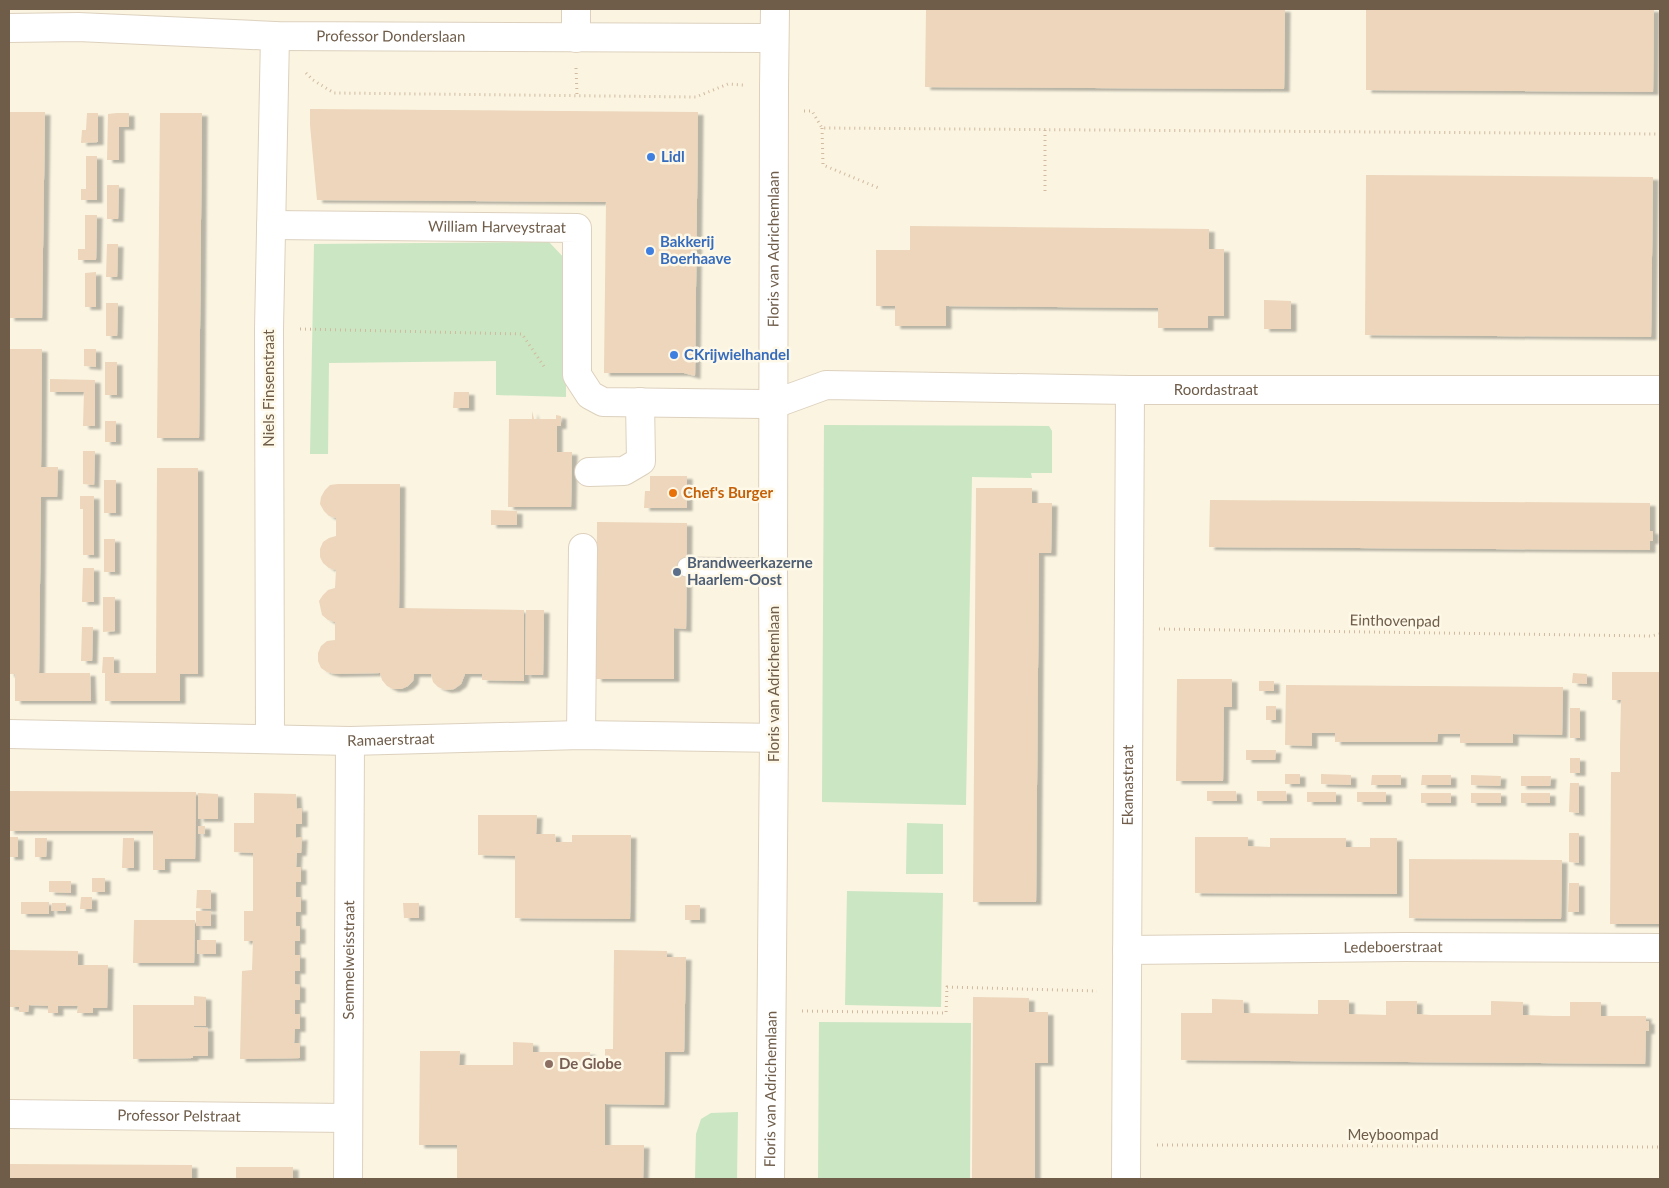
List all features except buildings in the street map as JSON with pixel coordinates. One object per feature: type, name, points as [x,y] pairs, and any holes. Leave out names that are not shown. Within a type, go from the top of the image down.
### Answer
[{"type":"street","points":[[576,9],[576,38]]},
{"type":"street","name":"Floris van Adrichemlaan","points":[[770,1179],[774,738],[775,9]]},
{"type":"street","name":"Professor Donderslaan","points":[[9,28],[78,18],[275,36],[774,38]]},
{"type":"street","name":"Niels Finsenstraat","points":[[270,739],[269,329],[275,36]]},
{"type":"street","name":"William Harveystraat","points":[[271,226],[577,228],[577,376],[590,395],[603,402],[774,404]]},
{"type":"street","name":"Roordastraat","points":[[774,404],[826,386],[1130,390],[1660,390]]},
{"type":"street","name":"Ekamastraat","points":[[1126,1179],[1130,390]]},
{"type":"street","points":[[589,472],[624,471],[641,461],[640,402]]},
{"type":"street","points":[[581,735],[583,548]]},
{"type":"street","name":"Ramaerstraat","points":[[9,734],[350,741],[581,735],[774,738]]},
{"type":"street","name":"Semmelweisstraat","points":[[348,1179],[350,741]]},
{"type":"street","name":"Ledeboerstraat","points":[[1127,950],[1404,947],[1660,948]]},
{"type":"street","name":"Professor Pelstraat","points":[[9,1114],[348,1118]]},
{"type":"lane","points":[[687,567],[773,568]]},
{"type":"path","points":[[275,36],[313,80],[334,93],[696,96],[728,84],[812,111],[822,128],[823,165],[881,189]]},
{"type":"path","points":[[822,128],[1660,134]]},
{"type":"path","points":[[1045,130],[1045,191]]},
{"type":"path","points":[[269,329],[522,334],[546,371]]},
{"type":"path","name":"Einthovenpad","points":[[1128,629],[1651,636],[1660,634]]},
{"type":"path","points":[[771,1010],[946,1013],[948,987],[1126,992]]},
{"type":"path","name":"Meyboompad","points":[[1126,1145],[1660,1147]]},
{"type":"green space","points":[[549,242],[566,260],[566,397],[496,395],[496,361],[329,363],[328,454],[310,454],[314,244]]},
{"type":"green space","points":[[824,425],[1049,426],[1052,431],[1052,473],[1031,473],[1032,478],[972,477],[966,805],[822,802]]},
{"type":"green space","points":[[907,823],[943,824],[943,874],[906,874]]},
{"type":"green space","points":[[847,891],[943,893],[941,1007],[845,1005]]},
{"type":"green space","points":[[819,1022],[971,1023],[970,1179],[818,1179]]},
{"type":"green space","points":[[738,1112],[737,1179],[695,1179],[696,1134],[701,1119],[711,1113]]},
{"type":"place","name":"Lidl","points":[[651,157]]},
{"type":"place","name":"Bakkerij Boerhaave","points":[[650,251]]},
{"type":"place","name":"CKrijwielhandel","points":[[674,355]]},
{"type":"place","name":"Chef's Burger","points":[[673,493]]},
{"type":"place","name":"Brandweerkazerne Haarlem-Oost","points":[[677,572]]},
{"type":"place","name":"De Globe","points":[[549,1064]]}]
